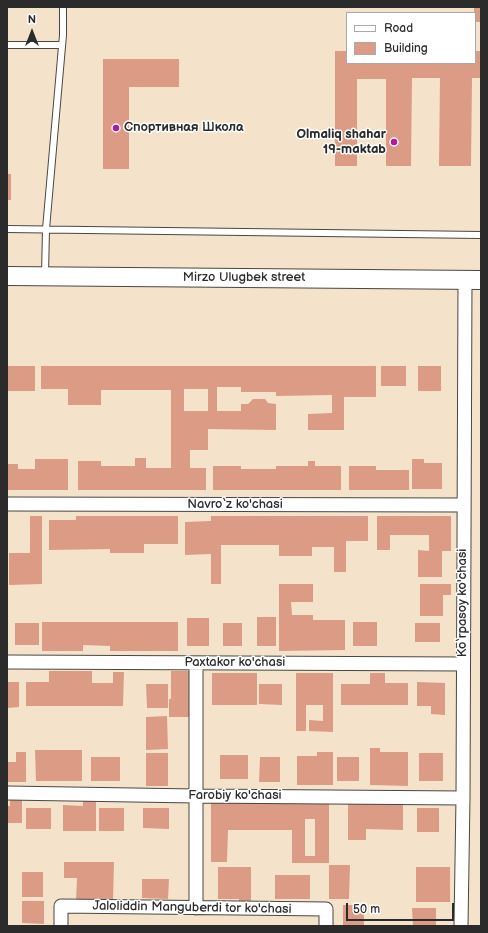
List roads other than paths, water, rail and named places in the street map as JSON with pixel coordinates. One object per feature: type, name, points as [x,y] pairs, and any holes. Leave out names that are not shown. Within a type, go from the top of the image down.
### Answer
[{"type":"main road","name":"Mirzo Ulugbek street","points":[[7,276],[473,280]]},
{"type":"street","name":"Ko‘rpasoy ko'chasi","points":[[461,926],[464,505],[473,280]]},
{"type":"street","name":"Navro‘z ko'chasi","points":[[7,504],[464,505]]},
{"type":"street","name":"Paxtakor ko'chasi","points":[[7,662],[463,664]]},
{"type":"street","points":[[196,663],[196,908]]},
{"type":"street","name":"Farobiy ko'chasi","points":[[7,793],[463,798]]},
{"type":"street","name":"Jaloliddin Manguberdi tor ko'chasi","points":[[60,926],[61,906],[326,909],[326,926]]},
{"type":"lane","points":[[45,276],[46,229],[62,44],[63,7]]},
{"type":"lane","points":[[7,45],[62,44]]},
{"type":"lane","points":[[7,229],[481,234]]},
{"type":"place","name":"Спортивная Школа","points":[[116,128]]},
{"type":"place","name":"Olmaliq shahar 19-maktab","points":[[394,142]]}]
